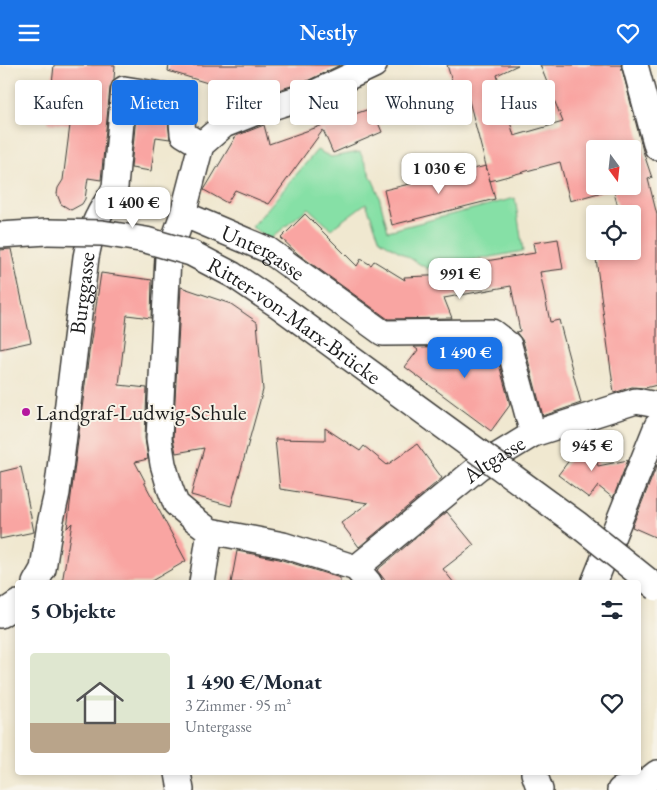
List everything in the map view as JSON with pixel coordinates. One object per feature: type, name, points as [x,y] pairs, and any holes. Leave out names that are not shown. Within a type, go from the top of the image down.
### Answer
[{"type":"street","points":[[362,575],[283,545],[210,531],[176,504],[163,464],[158,439],[168,257],[183,215],[202,145],[224,125],[259,111],[310,95],[374,65]]},
{"type":"street","points":[[635,65],[657,147]]},
{"type":"street","name":"Burggasse","points":[[37,580],[43,569],[56,493],[89,241],[99,215],[112,196],[115,187],[124,89],[180,98],[183,134],[202,145]]},
{"type":"street","name":"Untergasse","points":[[183,215],[268,250],[383,333],[492,333],[509,345],[533,434]]},
{"type":"street","name":"Ritter-von-Marx-Brücke","points":[[0,235],[47,232],[102,233],[146,239],[191,253],[233,275],[576,523],[657,588]]},
{"type":"street","points":[[89,241],[168,257]]},
{"type":"street","name":"Altgasse","points":[[362,575],[479,467],[533,434],[636,401],[657,405]]},
{"type":"street","points":[[595,580],[657,426]]},
{"type":"street","points":[[202,580],[210,531]]},
{"type":"street","points":[[0,615],[15,605]]},
{"type":"street","points":[[620,790],[646,781],[657,773]]},
{"type":"street","points":[[178,775],[181,790]]},
{"type":"street","points":[[535,775],[540,790]]},
{"type":"green space","points":[[317,150],[331,157],[360,152],[378,192],[388,231],[515,198],[523,251],[428,269],[380,240],[366,203],[331,229],[308,208],[269,240],[252,227]]},
{"type":"building","points":[[54,65],[115,65],[114,79],[110,88],[101,180],[88,178],[85,199],[82,204],[71,210],[61,204],[57,194],[63,180],[70,125],[102,125],[102,80],[52,80]]},
{"type":"building","points":[[169,65],[340,65],[309,80],[290,80],[290,86],[280,89],[280,80],[208,80],[208,83],[168,71]]},
{"type":"building","points":[[447,65],[518,65],[497,75],[498,80],[482,80],[482,125],[511,125],[514,136],[563,122],[555,102],[555,80],[546,80],[540,65],[621,65],[640,140],[586,140],[586,195],[592,195],[570,201],[560,162],[490,181],[472,112],[472,80],[452,80]]},
{"type":"building","points":[[367,110],[367,125],[379,125],[382,132],[333,153],[323,130],[269,204],[235,190],[227,203],[204,190],[236,136],[264,125],[269,144],[323,125],[357,125],[357,113]]},
{"type":"building","points":[[135,125],[169,125],[170,139],[156,137],[151,171],[131,168]]},
{"type":"building","points":[[641,143],[652,178],[648,179],[657,215],[657,385],[645,388],[632,387],[614,393],[596,260],[641,260],[641,205],[617,205],[615,195],[641,195]]},
{"type":"building","points":[[486,166],[495,199],[392,225],[384,190]]},
{"type":"building","points":[[305,214],[357,266],[361,259],[371,265],[374,261],[405,280],[404,277],[451,275],[449,267],[535,253],[533,243],[558,239],[563,269],[540,272],[550,322],[559,320],[581,403],[543,416],[523,341],[516,332],[520,331],[511,286],[444,298],[452,318],[388,319],[298,254],[281,238]]},
{"type":"building","points":[[11,249],[31,342],[0,349],[0,250]]},
{"type":"building","points":[[101,273],[152,280],[151,318],[127,315],[119,385],[147,388],[145,438],[148,459],[135,462],[186,561],[153,580],[62,580],[72,523],[67,528]]},
{"type":"building","points":[[181,287],[231,304],[257,322],[263,390],[231,506],[191,495],[204,448],[176,453],[173,438]]},
{"type":"building","points":[[487,346],[496,353],[510,405],[491,431],[405,367],[418,350],[414,347]]},
{"type":"building","points":[[325,428],[360,451],[364,446],[387,465],[417,444],[442,478],[359,547],[341,523],[368,503],[280,489],[275,439],[325,440]]},
{"type":"building","points":[[589,434],[598,466],[628,460],[613,498],[598,486],[589,498],[558,475]]},
{"type":"building","points":[[657,465],[657,538],[632,527]]},
{"type":"building","points":[[21,467],[34,532],[0,539],[0,472]]},
{"type":"building","points":[[447,512],[474,545],[443,569],[452,580],[385,580],[377,570]]},
{"type":"building","points":[[237,551],[279,559],[340,578],[340,580],[232,580]]},
{"type":"place","name":"Landgraf-Ludwig-Schule","points":[[26,412]]}]
